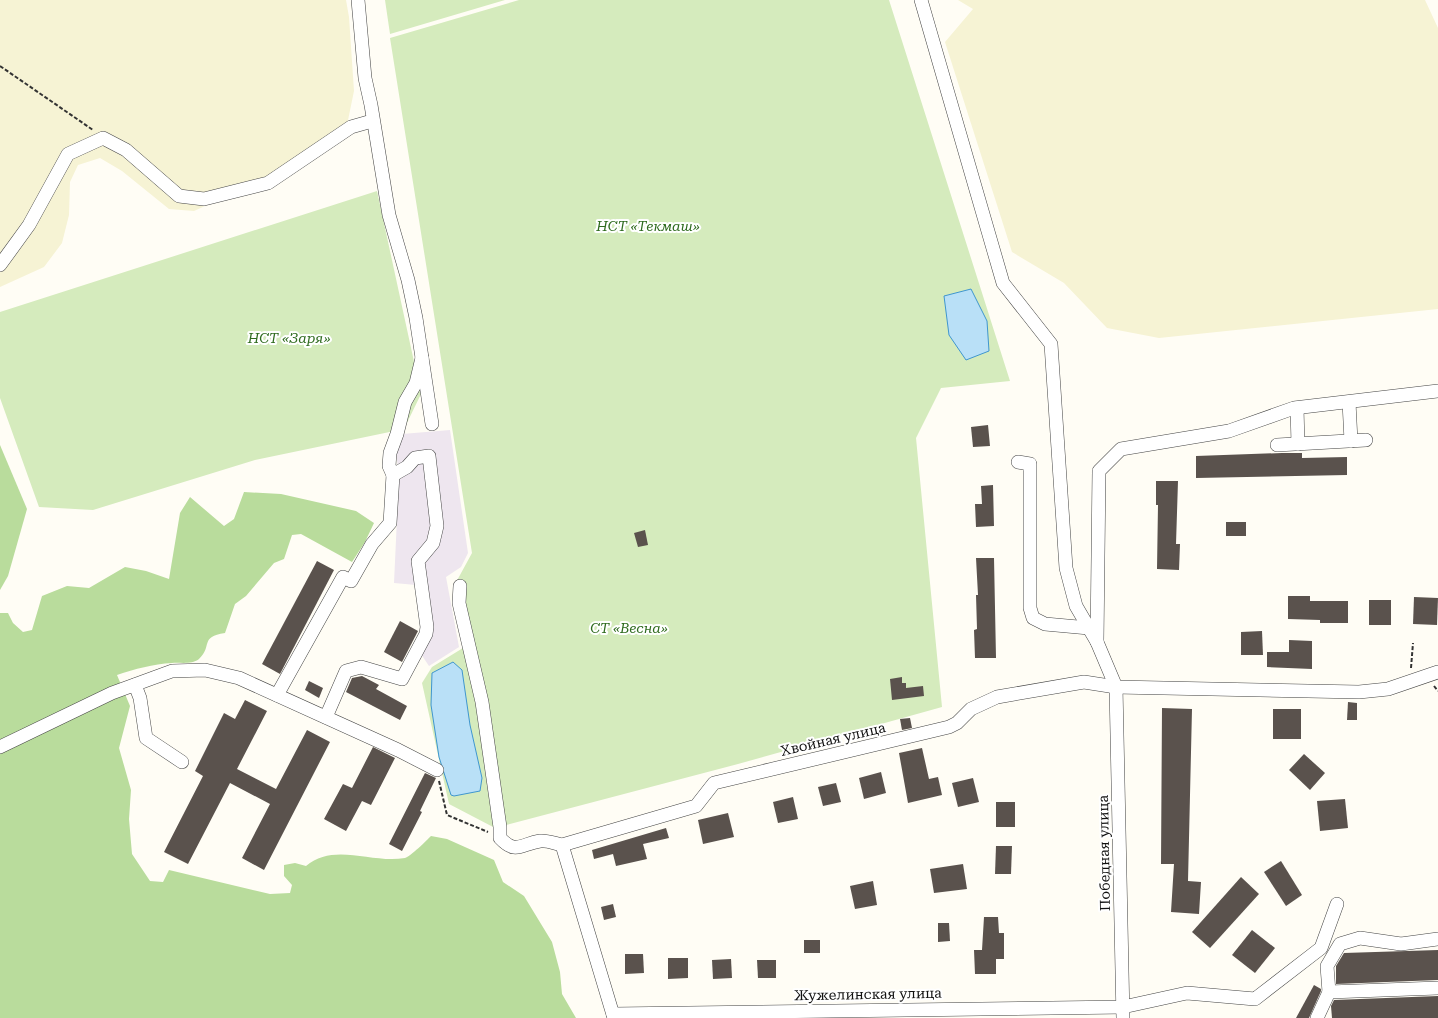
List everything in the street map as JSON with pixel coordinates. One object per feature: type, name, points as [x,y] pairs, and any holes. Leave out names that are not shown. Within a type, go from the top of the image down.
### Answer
[{"type":"street","points":[[358,0],[365,78],[371,105],[372,121],[389,215],[408,280],[416,318],[432,424]]},
{"type":"street","points":[[921,0],[1003,283],[1051,344],[1066,568],[1076,606],[1097,642],[1116,687]]},
{"type":"street","points":[[0,265],[29,226],[68,154],[103,138],[126,150],[179,196],[204,199],[268,183],[351,127],[372,121]]},
{"type":"street","points":[[277,695],[343,577],[351,581],[372,544],[390,523],[392,476],[389,466],[390,453],[397,434],[405,402],[416,383],[422,358]]},
{"type":"street","points":[[1097,642],[1099,471],[1121,449],[1229,431],[1297,408],[1438,391]]},
{"type":"street","points":[[1348,402],[1351,441]]},
{"type":"street","points":[[1297,408],[1298,444]]},
{"type":"street","points":[[1277,445],[1366,440]]},
{"type":"street","points":[[326,717],[346,671],[361,667],[402,679],[426,634],[427,627],[418,561],[433,543],[437,526],[429,456],[414,458],[407,467],[392,476]]},
{"type":"street","points":[[1018,462],[1030,464],[1030,608],[1033,618],[1045,624],[1089,628]]},
{"type":"street","points":[[460,586],[459,603],[482,702],[500,827],[500,838],[507,845],[516,849],[542,841],[562,845],[613,1016]]},
{"type":"street","points":[[0,747],[112,694],[172,671],[205,670],[239,678],[398,750],[436,770]]},
{"type":"street","name":"Хвойная улица","points":[[562,845],[696,806],[714,783],[949,727],[957,723],[971,709],[997,697],[1084,682],[1116,687],[1359,692],[1388,689],[1410,683],[1438,672]]},
{"type":"street","points":[[135,685],[140,698],[146,738],[182,762]]},
{"type":"street","name":"Победная улица","points":[[1116,687],[1123,1013]]},
{"type":"street","name":"Жужелинская улица","points":[[613,1016],[1123,1013],[1187,993],[1255,999],[1321,948],[1337,904]]},
{"type":"street","points":[[1317,1018],[1329,992],[1327,966],[1340,944],[1360,938],[1401,944],[1438,939]]},
{"type":"street","points":[[1329,992],[1438,988]]},
{"type":"path","points":[[0,66],[85,122],[103,138]]},
{"type":"path","points":[[1410,683],[1413,643]]},
{"type":"path","points":[[436,770],[447,815],[500,838]]},
{"type":"shaded area","points":[[0,0],[346,0],[349,17],[354,91],[347,125],[278,173],[194,211],[169,209],[122,171],[100,158],[78,165],[70,182],[69,215],[62,243],[44,267],[0,287]]},
{"type":"shaded area","points":[[958,0],[1425,0],[1438,28],[1438,309],[1159,338],[1107,328],[1064,283],[1012,252],[945,42],[973,9]]},
{"type":"shaded area","points":[[450,430],[468,553],[461,567],[446,577],[459,647],[429,666],[419,651],[426,644],[416,585],[394,583],[399,475],[395,446],[402,434]]},
{"type":"green space","points":[[385,0],[505,0],[390,34]]},
{"type":"green space","points":[[519,0],[889,0],[1010,381],[941,388],[916,438],[942,707],[738,764],[495,828],[449,804],[422,683],[432,667],[463,648],[454,586],[472,553],[390,38]]},
{"type":"green space","name":"НСТ «Заря»","points":[[377,191],[421,394],[404,429],[255,460],[93,510],[39,507],[0,398],[0,312]]},
{"type":"green space","points":[[0,445],[27,509],[8,576],[0,590]]},
{"type":"green space","points":[[244,492],[281,494],[356,511],[374,523],[365,542],[352,562],[301,534],[292,535],[284,559],[274,563],[246,596],[235,604],[225,633],[212,637],[209,640],[203,654],[199,659],[189,663],[151,666],[117,675],[130,706],[119,748],[131,790],[129,819],[132,854],[150,881],[163,882],[169,870],[270,894],[290,893],[292,885],[284,876],[284,865],[295,863],[306,866],[317,859],[329,855],[354,855],[392,859],[405,858],[431,836],[447,839],[494,860],[503,882],[524,896],[552,942],[560,972],[562,994],[576,1018],[0,1018],[0,613],[8,613],[13,623],[23,632],[32,630],[42,596],[67,586],[89,588],[125,567],[146,571],[169,579],[180,513],[190,497],[224,526],[234,519]]},
{"type":"water","points":[[971,289],[987,321],[989,351],[966,360],[949,335],[944,296]]},
{"type":"water","points":[[453,662],[462,670],[470,725],[482,778],[480,791],[454,796],[451,795],[439,757],[431,705],[432,673]]},
{"type":"building","points":[[988,425],[990,446],[973,447],[971,427]]},
{"type":"building","points":[[1302,453],[1302,458],[1347,457],[1347,475],[1196,478],[1196,456]]},
{"type":"building","points":[[1156,481],[1178,481],[1176,544],[1180,544],[1179,570],[1157,569],[1158,505],[1156,505]]},
{"type":"building","points":[[993,485],[994,526],[976,527],[975,504],[982,504],[981,486]]},
{"type":"building","points":[[1226,522],[1246,522],[1246,536],[1226,536]]},
{"type":"building","points":[[645,530],[648,545],[638,547],[634,533]]},
{"type":"building","points":[[976,558],[994,558],[996,658],[975,658],[974,630],[977,629],[976,595],[978,595]]},
{"type":"building","points":[[317,561],[334,570],[280,674],[262,664]]},
{"type":"building","points":[[1288,596],[1310,596],[1310,601],[1348,601],[1348,623],[1320,623],[1320,620],[1288,619]]},
{"type":"building","points":[[1414,597],[1438,598],[1437,625],[1413,624]]},
{"type":"building","points":[[1369,600],[1391,600],[1391,625],[1369,625]]},
{"type":"building","points":[[400,621],[418,631],[402,662],[384,652]]},
{"type":"building","points":[[1262,631],[1263,655],[1241,655],[1241,632]]},
{"type":"building","points":[[1289,640],[1312,641],[1312,669],[1267,667],[1267,652],[1289,652]]},
{"type":"building","points":[[362,676],[379,685],[376,689],[407,706],[400,720],[346,692],[352,678]]},
{"type":"building","points":[[902,677],[902,683],[906,683],[906,688],[923,686],[924,696],[892,700],[890,679]]},
{"type":"building","points":[[309,681],[323,688],[319,698],[305,690]]},
{"type":"building","points":[[245,700],[267,711],[237,769],[276,789],[307,730],[330,742],[264,870],[242,858],[270,804],[230,783],[188,864],[164,852],[203,776],[195,771],[224,713],[235,719]]},
{"type":"building","points":[[1348,702],[1357,703],[1357,720],[1347,720]]},
{"type":"building","points":[[1162,708],[1192,709],[1188,881],[1201,882],[1199,914],[1171,912],[1174,864],[1161,864]]},
{"type":"building","points":[[1273,709],[1301,709],[1301,739],[1273,739]]},
{"type":"building","points":[[910,718],[912,728],[902,730],[900,719]]},
{"type":"building","points":[[373,747],[395,758],[371,805],[362,801],[346,831],[324,819],[343,784],[352,788]]},
{"type":"building","points":[[922,748],[929,779],[938,777],[942,795],[908,803],[899,753]]},
{"type":"building","points":[[1304,754],[1325,773],[1310,790],[1289,770]]},
{"type":"building","points":[[881,772],[886,793],[864,799],[859,778]]},
{"type":"building","points":[[425,773],[436,778],[420,811],[422,812],[402,851],[389,844]]},
{"type":"building","points":[[973,778],[979,802],[958,807],[952,783]]},
{"type":"building","points":[[836,783],[841,802],[823,806],[818,787]]},
{"type":"building","points":[[793,797],[798,819],[778,823],[773,802]]},
{"type":"building","points":[[1345,799],[1348,828],[1320,831],[1317,801]]},
{"type":"building","points":[[996,802],[1015,802],[1015,827],[996,827]]},
{"type":"building","points":[[728,813],[734,837],[703,844],[698,820]]},
{"type":"building","points":[[666,828],[669,838],[643,844],[647,859],[616,866],[613,854],[594,859],[592,850]]},
{"type":"building","points":[[996,846],[1012,846],[1011,874],[995,874]]},
{"type":"building","points":[[1281,861],[1302,895],[1286,906],[1264,872]]},
{"type":"building","points":[[963,864],[967,889],[934,893],[930,869]]},
{"type":"building","points":[[1241,877],[1259,894],[1210,948],[1192,932]]},
{"type":"building","points":[[873,881],[877,905],[855,909],[850,886]]},
{"type":"building","points":[[613,904],[616,917],[604,920],[601,907]]},
{"type":"building","points":[[984,917],[998,917],[999,933],[1004,933],[1004,959],[996,959],[996,974],[975,974],[974,950],[982,950]]},
{"type":"building","points":[[938,923],[949,923],[950,941],[938,942]]},
{"type":"building","points":[[1252,930],[1275,948],[1255,973],[1232,955]]},
{"type":"building","points":[[804,940],[820,940],[820,953],[804,953]]},
{"type":"building","points":[[1438,950],[1438,980],[1336,984],[1336,966],[1344,953]]},
{"type":"building","points":[[625,954],[643,954],[644,973],[625,974]]},
{"type":"building","points":[[668,958],[688,958],[688,978],[668,979]]},
{"type":"building","points":[[731,959],[732,978],[713,979],[712,960]]},
{"type":"building","points":[[757,960],[776,960],[776,978],[758,978]]},
{"type":"building","points":[[1314,985],[1321,989],[1321,991],[1309,1018],[1296,1018]]},
{"type":"building","points":[[1438,996],[1438,1018],[1332,1018],[1331,1006],[1334,1000]]},
{"type":"park label","name":"НСТ «Текмаш»","points":[[648,226]]},
{"type":"park label","name":"СТ «Весна»","points":[[629,628]]}]
